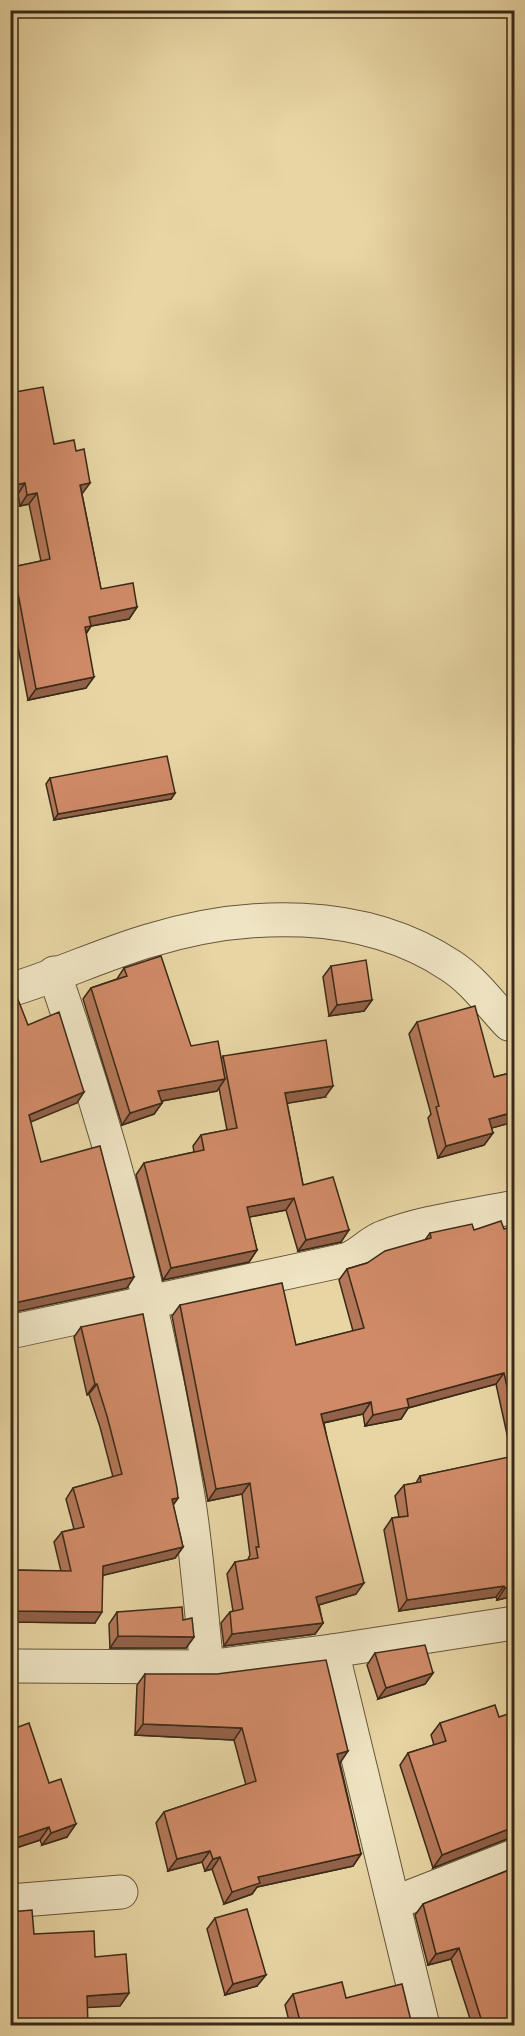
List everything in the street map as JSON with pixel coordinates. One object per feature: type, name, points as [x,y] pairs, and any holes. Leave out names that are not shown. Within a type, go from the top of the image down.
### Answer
[{"type":"street","points":[[10,990],[147,941],[203,926],[261,921],[314,921],[362,927],[410,941],[454,967],[513,1030]]},
{"type":"street","points":[[54,974],[125,1199],[148,1301],[188,1495],[207,1667]]},
{"type":"street","points":[[10,1332],[345,1260],[391,1234],[514,1207]]},
{"type":"street","points":[[10,1666],[207,1667],[332,1652],[514,1623]]},
{"type":"street","points":[[332,1652],[423,2025]]},
{"type":"street","points":[[394,1903],[514,1856]]},
{"type":"street","points":[[10,1901],[121,1893]]},
{"type":"building","points":[[43,387],[54,444],[74,440],[76,451],[84,449],[90,483],[80,485],[101,589],[133,583],[137,607],[89,617],[91,626],[85,627],[94,677],[36,689],[13,567],[50,559],[37,493],[27,495],[25,483],[10,486],[10,393]]},
{"type":"building","points":[[167,756],[175,793],[58,814],[50,778]]},
{"type":"building","points":[[161,956],[191,1046],[218,1041],[225,1079],[158,1091],[162,1103],[130,1113],[91,988],[127,976],[124,968]]},
{"type":"building","points":[[366,960],[372,1000],[337,1005],[331,966]]},
{"type":"building","points":[[17,997],[28,1025],[59,1012],[84,1092],[29,1115],[41,1162],[100,1146],[134,1277],[10,1304],[10,999]]},
{"type":"building","points":[[475,1006],[494,1077],[514,1072],[514,1112],[489,1119],[493,1133],[446,1146],[436,1107],[439,1106],[417,1022]]},
{"type":"building","points":[[326,1040],[333,1086],[285,1093],[303,1185],[333,1177],[349,1230],[306,1240],[294,1198],[247,1207],[257,1250],[171,1268],[144,1163],[204,1150],[201,1135],[237,1128],[223,1056]]},
{"type":"building","points":[[501,1221],[504,1229],[513,1226],[514,1230],[514,1419],[504,1373],[407,1399],[409,1407],[373,1415],[371,1402],[321,1414],[364,1583],[316,1597],[323,1623],[232,1634],[230,1612],[243,1609],[235,1562],[258,1558],[256,1547],[259,1547],[250,1483],[216,1489],[180,1305],[282,1283],[296,1345],[364,1328],[347,1269],[367,1263],[385,1251],[431,1238],[430,1233],[472,1224],[474,1230]]},
{"type":"building","points":[[143,1314],[177,1488],[178,1498],[172,1499],[183,1547],[103,1566],[102,1612],[10,1611],[10,1570],[71,1571],[62,1532],[84,1527],[73,1488],[122,1474],[107,1416],[97,1384],[95,1384],[81,1327]]},
{"type":"building","points":[[514,1456],[514,1586],[407,1600],[392,1518],[408,1516],[404,1485],[421,1482],[420,1476]]},
{"type":"building","points":[[182,1607],[183,1620],[192,1618],[194,1637],[118,1636],[117,1612]]},
{"type":"building","points":[[425,1645],[433,1673],[386,1688],[375,1653]]},
{"type":"building","points":[[326,1660],[348,1751],[337,1754],[361,1854],[258,1877],[260,1883],[232,1892],[220,1857],[213,1859],[210,1851],[177,1859],[164,1812],[256,1781],[242,1728],[143,1724],[145,1674],[217,1674]]},
{"type":"building","points":[[495,1705],[499,1717],[514,1712],[514,1827],[442,1855],[408,1753],[446,1741],[440,1723]]},
{"type":"building","points":[[29,1723],[49,1783],[61,1779],[76,1824],[51,1833],[49,1827],[10,1840],[10,1730]]},
{"type":"building","points":[[514,1868],[514,2025],[483,2025],[459,1948],[436,1954],[423,1904]]},
{"type":"building","points":[[247,1909],[266,1975],[233,1984],[215,1918]]},
{"type":"building","points":[[32,1910],[34,1934],[94,1931],[95,1957],[126,1954],[129,1993],[87,1996],[88,2025],[10,2025],[10,1912]]},
{"type":"building","points":[[342,1982],[346,1998],[402,1984],[412,2025],[301,2025],[293,1994]]}]
